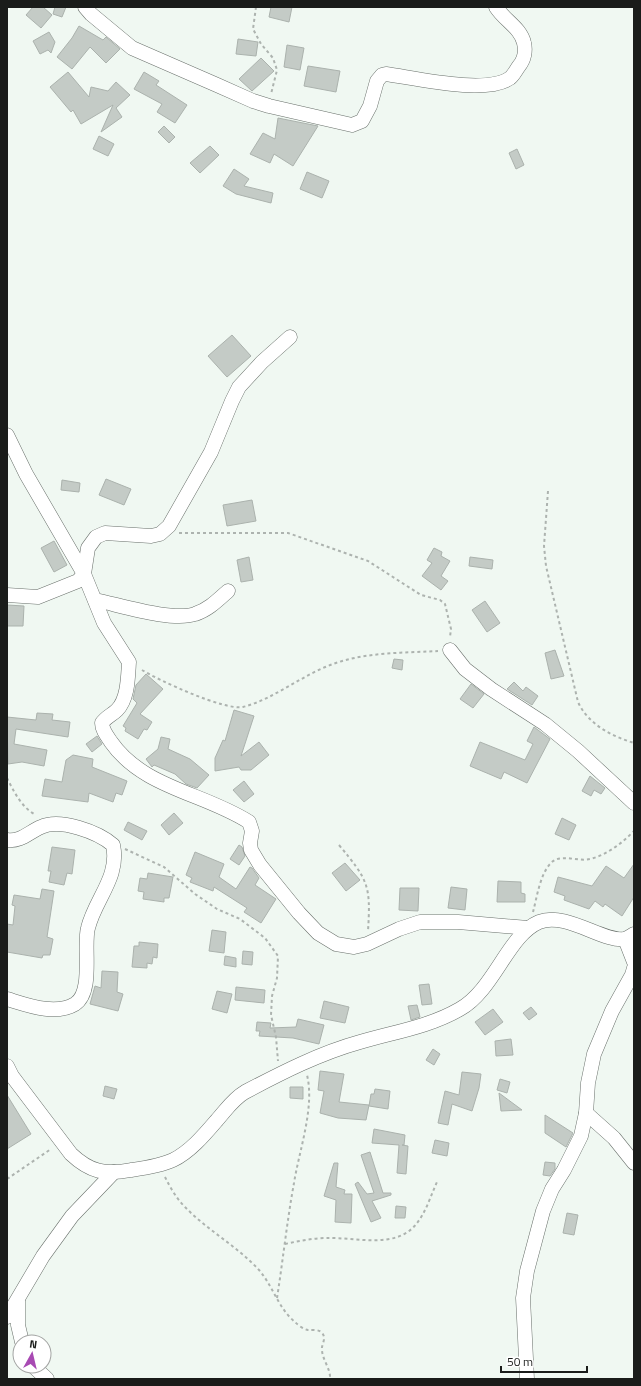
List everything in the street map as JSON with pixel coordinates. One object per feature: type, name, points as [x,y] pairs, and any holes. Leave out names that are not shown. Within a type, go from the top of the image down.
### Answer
[{"type":"street","points":[[85,7],[90,14],[132,48],[253,101],[352,125],[362,121],[370,106],[377,80],[382,75],[386,74],[462,85],[483,86],[510,78],[522,62],[525,54],[525,44],[522,37],[496,7]]},
{"type":"street","points":[[7,595],[38,597],[78,581],[84,574],[88,548],[96,537],[104,533],[151,536],[160,534],[169,526],[211,452],[232,401],[240,388],[262,362],[290,337]]},
{"type":"street","points":[[7,435],[26,474],[84,574],[104,623],[129,662],[123,700],[116,710],[102,723],[104,731],[118,752],[138,769],[148,775],[228,810],[249,822],[252,831],[250,843],[251,850],[260,865],[298,913],[318,933],[336,944],[354,947],[367,944],[399,929],[420,922],[458,922],[528,928]]},
{"type":"street","points":[[95,600],[176,616],[194,614],[210,607],[228,591]]},
{"type":"street","points":[[450,650],[465,670],[491,690],[545,724],[583,756],[634,804]]},
{"type":"street","points":[[7,840],[17,840],[40,827],[52,823],[64,824],[100,836],[113,845],[115,861],[112,872],[88,928],[87,973],[81,998],[75,1004],[60,1009],[36,1007],[7,998]]},
{"type":"street","points":[[7,1066],[12,1076],[62,1142],[80,1162],[93,1170],[114,1172],[158,1165],[173,1160],[182,1154],[241,1094],[279,1074],[359,1042],[431,1023],[460,1010],[483,990],[528,928],[540,922],[554,921],[584,927],[613,938],[630,936],[634,962]]},
{"type":"street","points":[[527,1379],[523,1298],[527,1271],[543,1211],[552,1189],[564,1170],[581,1136],[586,1113],[588,1083],[594,1054],[612,1012],[632,975],[634,968]]},
{"type":"street","points":[[586,1113],[614,1138],[634,1163]]},
{"type":"street","points":[[7,1317],[43,1256],[72,1216],[114,1172]]},
{"type":"street","points":[[18,1299],[18,1325],[20,1334]]},
{"type":"path","points":[[256,7],[253,29],[261,44],[273,58],[277,70],[269,106]]},
{"type":"path","points":[[548,491],[544,546],[546,566],[578,702],[589,720],[606,731],[634,743]]},
{"type":"path","points":[[129,662],[153,676],[189,693],[242,708],[257,702],[314,671],[359,657],[450,650],[451,629],[445,604],[440,600],[421,595],[368,561],[288,533],[160,534]]},
{"type":"path","points":[[7,778],[16,796],[31,813],[52,823]]},
{"type":"path","points":[[528,928],[541,883],[547,867],[552,861],[561,858],[590,859],[613,849],[634,831]]},
{"type":"path","points":[[113,845],[164,867],[195,894],[217,909],[240,919],[265,938],[278,956],[277,978],[272,996],[271,1015],[276,1037],[279,1074]]},
{"type":"path","points":[[339,845],[359,870],[364,878],[368,890],[367,944]]},
{"type":"path","points":[[277,1299],[294,1183],[309,1101],[310,1086],[303,1065]]},
{"type":"path","points":[[7,1179],[62,1142]]},
{"type":"path","points":[[158,1165],[174,1193],[185,1207],[251,1262],[270,1285],[277,1299],[294,1322],[304,1328],[320,1331],[322,1333],[324,1338],[322,1351],[323,1359],[330,1373],[330,1379]]},
{"type":"path","points":[[285,1244],[301,1240],[326,1238],[368,1240],[386,1239],[399,1236],[417,1224],[436,1182]]},
{"type":"building","points":[[33,7],[43,7],[52,15],[41,28],[26,15]]},
{"type":"building","points":[[55,7],[66,7],[62,17],[53,14]]},
{"type":"building","points":[[271,7],[292,7],[289,22],[269,17]]},
{"type":"building","points":[[79,26],[103,40],[106,37],[120,49],[106,63],[90,47],[72,69],[57,57],[72,38]]},
{"type":"building","points":[[49,32],[55,42],[51,53],[48,50],[40,54],[33,41]]},
{"type":"building","points":[[238,39],[258,42],[256,56],[236,54]]},
{"type":"building","points":[[287,45],[304,48],[300,70],[284,67]]},
{"type":"building","points":[[261,58],[274,71],[252,91],[239,79]]},
{"type":"building","points":[[308,66],[340,71],[336,92],[304,86]]},
{"type":"building","points":[[68,72],[89,97],[91,87],[108,91],[116,82],[130,95],[116,108],[122,117],[101,132],[113,105],[81,124],[73,110],[71,112],[50,87]]},
{"type":"building","points":[[144,72],[159,81],[156,85],[187,105],[175,123],[157,112],[162,104],[134,89]]},
{"type":"building","points":[[278,118],[318,126],[293,166],[274,154],[270,163],[250,154],[263,133],[275,139]]},
{"type":"building","points":[[164,126],[175,137],[169,143],[158,132]]},
{"type":"building","points":[[99,136],[114,144],[108,156],[93,149]]},
{"type":"building","points":[[210,146],[219,155],[200,173],[190,163]]},
{"type":"building","points":[[517,149],[524,165],[516,169],[509,153]]},
{"type":"building","points":[[234,169],[249,179],[244,186],[273,193],[271,203],[236,194],[223,186]]},
{"type":"building","points":[[307,172],[329,181],[322,198],[300,189]]},
{"type":"building","points":[[232,335],[251,356],[227,377],[208,356]]},
{"type":"building","points":[[106,479],[131,489],[124,505],[99,495]]},
{"type":"building","points":[[62,480],[80,483],[79,492],[61,490]]},
{"type":"building","points":[[252,500],[256,521],[227,526],[223,505]]},
{"type":"building","points":[[54,541],[67,565],[54,572],[41,548]]},
{"type":"building","points":[[434,548],[442,552],[441,556],[450,561],[441,576],[448,581],[441,590],[422,576],[432,563],[427,560]]},
{"type":"building","points":[[249,557],[253,580],[241,582],[237,560]]},
{"type":"building","points":[[470,557],[493,560],[492,569],[469,566]]},
{"type":"building","points":[[485,601],[500,623],[487,632],[472,610]]},
{"type":"building","points":[[7,605],[24,606],[23,626],[7,626]]},
{"type":"building","points":[[555,650],[564,676],[551,679],[545,653]]},
{"type":"building","points":[[394,659],[403,660],[402,670],[392,668]]},
{"type":"building","points":[[146,674],[163,689],[140,714],[152,722],[147,730],[144,729],[138,739],[125,731],[126,728],[123,726],[137,703],[133,699],[136,685]]},
{"type":"building","points":[[514,682],[523,691],[526,687],[538,696],[532,705],[507,689]]},
{"type":"building","points":[[471,684],[484,694],[473,708],[460,699]]},
{"type":"building","points":[[234,710],[254,716],[241,756],[259,742],[269,755],[251,770],[241,770],[239,767],[215,771],[215,758],[223,740],[225,741]]},
{"type":"building","points":[[37,713],[53,714],[52,720],[70,722],[68,737],[16,729],[14,744],[47,750],[44,766],[22,762],[8,764],[7,717],[36,720]]},
{"type":"building","points":[[534,727],[550,739],[527,783],[504,772],[501,779],[470,766],[480,742],[525,760],[533,744],[527,741]]},
{"type":"building","points":[[97,736],[102,744],[92,752],[86,744]]},
{"type":"building","points":[[161,737],[170,739],[168,749],[190,759],[209,775],[197,788],[186,784],[175,774],[154,765],[152,767],[146,759],[158,749]]},
{"type":"building","points":[[73,755],[93,759],[92,767],[127,781],[122,795],[116,793],[113,802],[89,793],[88,802],[42,796],[45,779],[62,782],[66,760]]},
{"type":"building","points":[[590,776],[605,788],[601,794],[594,790],[591,796],[582,791]]},
{"type":"building","points":[[244,781],[254,794],[244,802],[233,790]]},
{"type":"building","points":[[174,813],[183,823],[169,835],[161,825]]},
{"type":"building","points":[[562,818],[576,825],[569,840],[555,834]]},
{"type":"building","points":[[128,822],[147,831],[142,840],[124,830]]},
{"type":"building","points":[[239,845],[242,847],[245,856],[239,865],[230,859]]},
{"type":"building","points":[[52,847],[75,850],[72,874],[67,873],[64,885],[49,882],[51,871],[48,871]]},
{"type":"building","points":[[195,852],[224,864],[219,877],[236,889],[250,867],[252,868],[259,878],[255,885],[276,899],[261,923],[244,912],[247,908],[214,887],[213,891],[190,882],[192,878],[186,875]]},
{"type":"building","points":[[345,863],[360,880],[346,891],[332,873]]},
{"type":"building","points":[[634,864],[634,897],[622,916],[605,904],[603,907],[595,901],[589,909],[564,900],[565,896],[554,892],[558,877],[592,886],[606,866],[624,878]]},
{"type":"building","points":[[148,873],[173,877],[169,898],[164,898],[164,902],[143,899],[144,892],[138,891],[140,878],[147,879]]},
{"type":"building","points":[[498,881],[521,882],[521,893],[525,894],[525,902],[497,902]]},
{"type":"building","points":[[451,887],[467,889],[465,910],[448,908]]},
{"type":"building","points":[[400,888],[419,888],[418,911],[399,910]]},
{"type":"building","points":[[42,889],[54,891],[47,937],[53,939],[50,955],[43,955],[42,958],[7,952],[7,924],[13,925],[15,906],[12,905],[14,895],[40,899]]},
{"type":"building","points":[[212,930],[226,932],[224,953],[209,951]]},
{"type":"building","points":[[139,942],[158,944],[157,958],[153,957],[152,964],[147,963],[147,968],[132,967],[134,946],[139,946]]},
{"type":"building","points":[[243,951],[253,952],[252,965],[242,964]]},
{"type":"building","points":[[225,956],[236,958],[236,967],[224,965]]},
{"type":"building","points":[[102,971],[118,972],[117,992],[123,994],[118,1011],[90,1004],[95,986],[101,988]]},
{"type":"building","points":[[429,984],[432,1004],[422,1005],[419,985]]},
{"type":"building","points":[[236,987],[265,990],[264,1003],[235,1000]]},
{"type":"building","points":[[217,991],[232,994],[227,1013],[212,1009]]},
{"type":"building","points":[[324,1001],[349,1007],[345,1023],[320,1018]]},
{"type":"building","points":[[417,1005],[420,1017],[411,1020],[408,1006]]},
{"type":"building","points":[[531,1007],[537,1014],[529,1020],[523,1013]]},
{"type":"building","points":[[493,1009],[503,1022],[485,1035],[475,1022]]},
{"type":"building","points":[[298,1019],[324,1025],[319,1044],[293,1038],[259,1036],[260,1031],[256,1031],[257,1022],[271,1023],[270,1028],[296,1027]]},
{"type":"building","points":[[511,1039],[513,1055],[496,1056],[495,1041]]},
{"type":"building","points":[[433,1049],[440,1054],[434,1065],[426,1060]]},
{"type":"building","points":[[320,1071],[344,1074],[339,1102],[369,1105],[366,1120],[338,1118],[320,1113],[324,1091],[318,1090]]},
{"type":"building","points":[[462,1072],[481,1074],[479,1088],[472,1111],[452,1104],[448,1125],[438,1123],[445,1091],[459,1095]]},
{"type":"building","points":[[500,1079],[510,1082],[507,1093],[497,1090]]},
{"type":"building","points":[[105,1086],[117,1089],[114,1099],[103,1096]]},
{"type":"building","points":[[290,1087],[303,1087],[303,1099],[290,1098]]},
{"type":"building","points":[[375,1089],[390,1091],[388,1109],[369,1106],[371,1094],[374,1094]]},
{"type":"building","points":[[499,1093],[522,1110],[501,1111]]},
{"type":"building","points":[[7,1095],[31,1134],[7,1149]]},
{"type":"building","points":[[545,1115],[573,1133],[566,1147],[545,1133]]},
{"type":"building","points":[[374,1129],[405,1135],[404,1145],[402,1145],[408,1146],[406,1174],[397,1173],[399,1145],[372,1143]]},
{"type":"building","points":[[435,1140],[449,1143],[447,1156],[432,1153]]},
{"type":"building","points":[[370,1152],[383,1193],[391,1193],[391,1195],[372,1201],[381,1218],[371,1222],[355,1184],[358,1182],[367,1194],[374,1193],[361,1155]]},
{"type":"building","points":[[545,1162],[555,1163],[555,1169],[550,1176],[543,1175]]},
{"type":"building","points":[[334,1163],[338,1163],[336,1187],[345,1190],[344,1194],[352,1194],[351,1223],[335,1222],[336,1200],[324,1196]]},
{"type":"building","points":[[396,1206],[406,1207],[405,1218],[395,1218]]},
{"type":"building","points":[[567,1213],[578,1215],[574,1235],[563,1233]]}]
